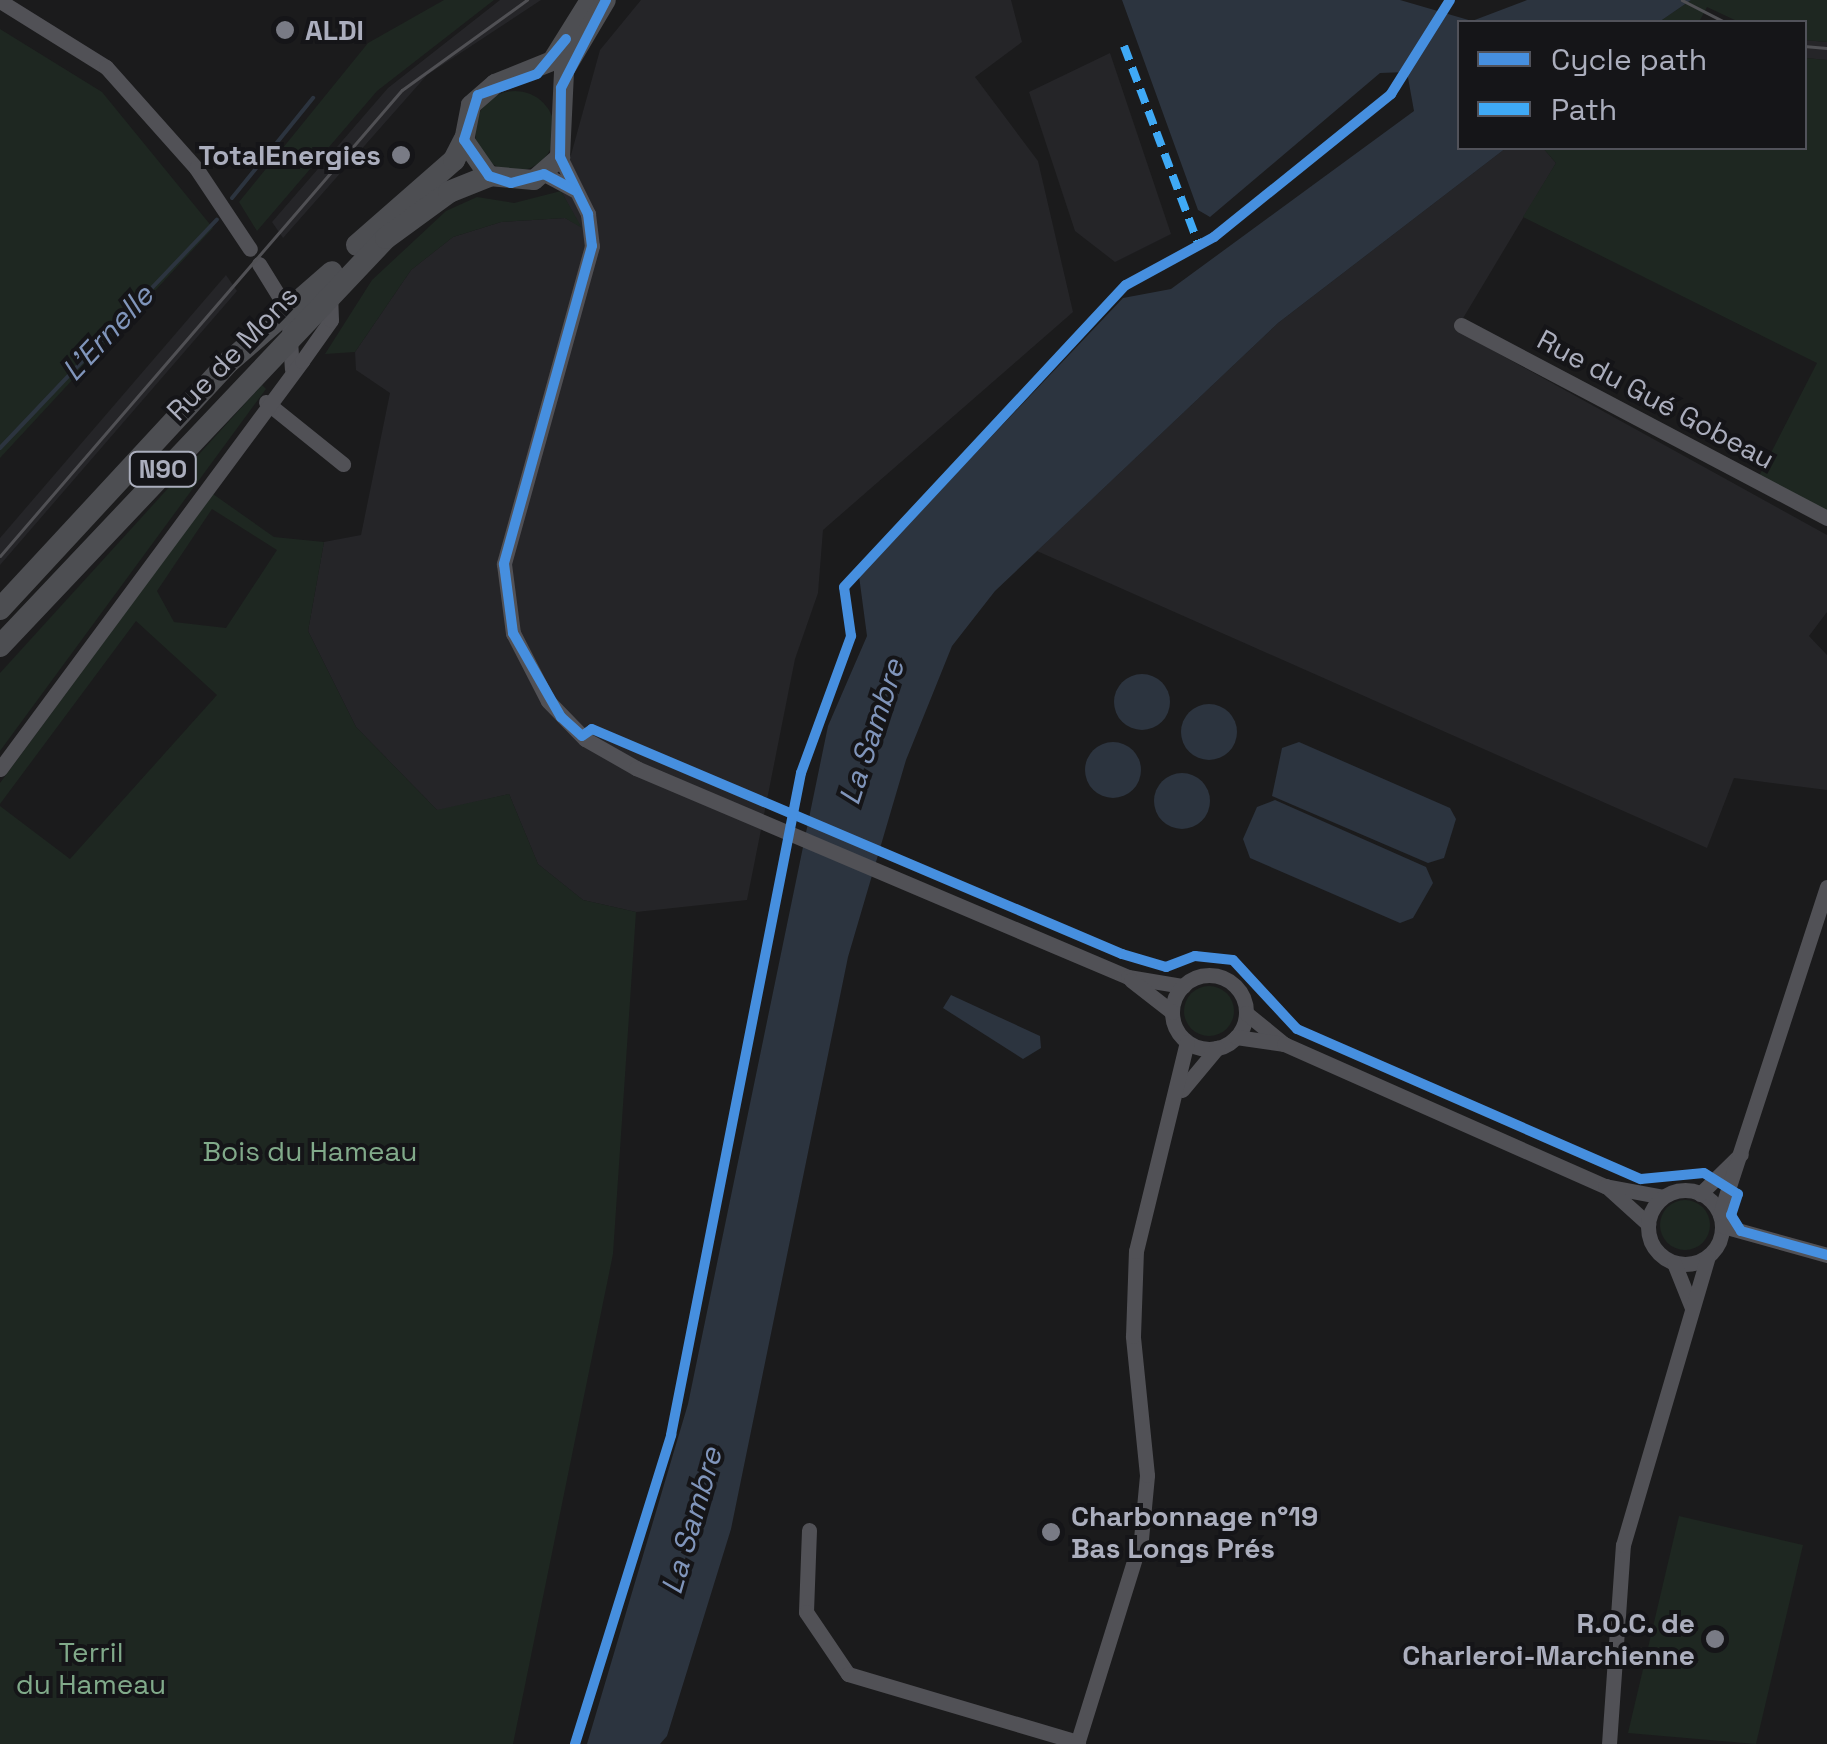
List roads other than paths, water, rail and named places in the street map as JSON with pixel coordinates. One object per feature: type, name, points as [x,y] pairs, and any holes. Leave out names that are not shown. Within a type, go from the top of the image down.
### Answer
[{"type":"highway","name":"Rue de Mons","points":[[0,609],[230,361],[454,160],[464,140]]},
{"type":"highway","name":"Rue de Mons","points":[[0,646],[386,238],[449,192],[488,176]]},
{"type":"main road","name":"Rue de Mons","points":[[464,140],[478,95],[552,62],[590,0]]},
{"type":"main road","points":[[544,174],[560,157],[564,71],[606,0]]},
{"type":"main road","points":[[514,80],[544,88],[563,112]]},
{"type":"main road","points":[[464,140],[488,176]]},
{"type":"main road","name":"Rue de Mons","points":[[488,176],[522,182],[544,174]]},
{"type":"street","points":[[0,2],[106,67],[196,168],[250,249]]},
{"type":"street","points":[[560,157],[592,246],[506,540],[513,632],[548,701],[585,738],[756,818],[1128,977],[1182,986],[1224,978],[1246,1013],[1284,1044],[1606,1186],[1663,1197],[1700,1194],[1741,1154]]},
{"type":"street","points":[[544,174],[574,190]]},
{"type":"street","points":[[259,264],[288,311],[294,335],[292,369]]},
{"type":"street","points":[[0,769],[266,402],[331,320],[330,295]]},
{"type":"street","name":"Rue du Gué Gobeau","points":[[1461,325],[1827,518]]},
{"type":"street","points":[[258,371],[280,385]]},
{"type":"street","points":[[266,402],[343,464]]},
{"type":"street","points":[[1609,1744],[1623,1545],[1692,1308],[1827,888]]},
{"type":"street","points":[[809,1530],[806,1612],[848,1674],[1078,1743],[1140,1539],[1147,1475],[1133,1336],[1136,1250],[1182,1090],[1188,1042],[1172,1012],[1128,977]]},
{"type":"street","points":[[1172,1012],[1182,986]]},
{"type":"street","points":[[1182,1090],[1217,1048],[1236,1037],[1246,1013]]},
{"type":"street","points":[[1236,1037],[1284,1044]]},
{"type":"street","points":[[1188,1042],[1217,1048]]},
{"type":"street","points":[[1606,1186],[1648,1224],[1653,1246],[1674,1263],[1692,1308]]},
{"type":"street","points":[[1700,1194],[1721,1220],[1827,1255]]},
{"type":"street","points":[[1648,1224],[1663,1197]]},
{"type":"street","points":[[1674,1263],[1708,1257]]},
{"type":"water","name":"La Sambre","points":[[1122,0],[1400,0],[1469,20],[1457,20],[1457,150],[1503,150],[1278,323],[995,591],[952,646],[906,760],[848,957],[731,1529],[667,1736],[660,1744],[587,1744],[688,1404],[828,726],[867,636],[859,576],[1123,298],[1171,289],[1414,111],[1407,72],[1380,73],[1210,217],[1198,210]]},
{"type":"water","name":"La Sambre","points":[[1527,0],[1691,0],[1662,20],[1475,20]]},
{"type":"water","points":[[1142,674],[1162,682],[1170,702],[1162,722],[1142,730],[1122,722],[1114,702],[1122,682]]},
{"type":"water","points":[[1209,704],[1229,712],[1237,732],[1229,752],[1209,760],[1189,752],[1181,732],[1189,712]]},
{"type":"water","points":[[1113,742],[1133,750],[1141,770],[1133,790],[1113,798],[1093,790],[1085,770],[1093,750]]},
{"type":"water","points":[[1299,742],[1450,808],[1456,819],[1444,858],[1428,863],[1272,796],[1282,748]]},
{"type":"water","points":[[1182,773],[1202,781],[1210,801],[1202,821],[1182,829],[1162,821],[1154,801],[1162,781]]},
{"type":"water","points":[[1275,800],[1426,867],[1433,883],[1413,918],[1400,923],[1250,858],[1243,839],[1257,807]]},
{"type":"water","points":[[951,995],[1040,1036],[1041,1048],[1023,1059],[943,1008]]},
{"type":"waterway","name":"L'Ernelle","points":[[232,198],[313,98]]},
{"type":"waterway","name":"L'Ernelle","points":[[0,448],[217,219]]},
{"type":"tram line","points":[[0,556],[402,90],[527,0]]},
{"type":"tram line","points":[[1682,0],[1721,20]]},
{"type":"tram line","points":[[1807,46],[1827,48]]},
{"type":"place","name":"ALDI","points":[[285,30]]},
{"type":"place","name":"TotalEnergies","points":[[401,155]]},
{"type":"place","name":"Charbonnage n°19 Bas Longs Prés","points":[[1051,1532]]},
{"type":"place","name":"R.O.C. de Charleroi-Marchienne","points":[[1715,1639]]},
{"type":"park label","name":"Bois du Hameau","points":[[310,1151]]},
{"type":"park label","name":"Terril du Hameau","points":[[91,1668]]}]
